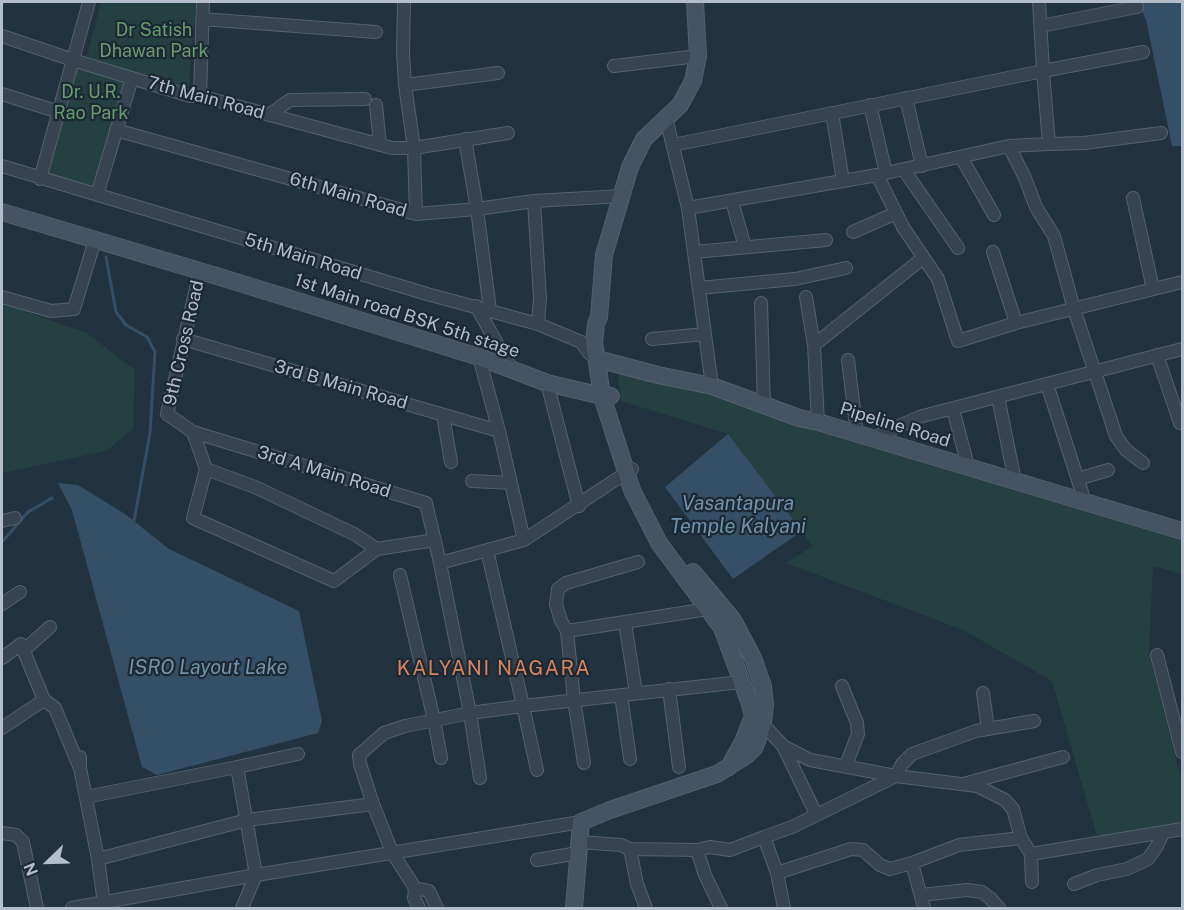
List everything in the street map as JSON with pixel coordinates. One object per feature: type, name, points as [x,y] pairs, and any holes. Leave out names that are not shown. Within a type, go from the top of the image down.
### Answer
[{"type":"main road","points":[[695,2],[698,56],[693,81],[680,105],[644,139],[630,167],[604,255],[600,317],[601,360],[607,396],[629,471],[632,490],[659,543],[708,609],[727,624],[741,682],[758,719]]},
{"type":"main road","name":"1st Main road BSK 5th stage","points":[[2,212],[478,357],[547,383],[607,396]]},
{"type":"main road","name":"Pipeline Road","points":[[601,360],[712,386],[799,418],[1182,531]]},
{"type":"main road","points":[[574,909],[581,822],[717,774],[729,767],[754,748],[758,719],[765,705],[763,686],[753,658],[662,532],[629,471]]},
{"type":"street","points":[[40,178],[89,2]]},
{"type":"street","points":[[200,96],[203,2]]},
{"type":"street","points":[[404,2],[402,33],[405,85],[414,148],[416,214]]},
{"type":"street","points":[[1039,2],[1049,144]]},
{"type":"street","points":[[1041,26],[1137,7]]},
{"type":"street","points":[[202,19],[376,32]]},
{"type":"street","name":"7th Main Road","points":[[2,36],[190,96],[200,96],[392,148],[414,148],[508,133]]},
{"type":"street","points":[[673,145],[1143,52]]},
{"type":"street","points":[[614,66],[698,56]]},
{"type":"street","points":[[405,85],[498,73]]},
{"type":"street","points":[[97,195],[132,78]]},
{"type":"street","points":[[2,94],[59,112]]},
{"type":"street","points":[[906,98],[922,166]]},
{"type":"street","points":[[269,115],[290,100],[370,102],[380,145]]},
{"type":"street","points":[[870,105],[882,174],[896,213],[938,279],[958,341],[1016,323],[1182,282]]},
{"type":"street","points":[[832,113],[843,181]]},
{"type":"street","points":[[666,118],[688,208],[712,386]]},
{"type":"street","name":"6th Main Road","points":[[116,130],[416,214],[534,201],[622,196]]},
{"type":"street","points":[[688,208],[904,170],[1009,146],[1084,144],[1161,133]]},
{"type":"street","points":[[465,139],[490,310]]},
{"type":"street","points":[[1009,146],[1036,207],[1054,237],[1074,309],[1116,436],[1126,450],[1143,463]]},
{"type":"street","points":[[961,157],[994,215]]},
{"type":"street","name":"5th Main Road","points":[[2,166],[416,290],[538,324],[581,342],[601,360]]},
{"type":"street","points":[[904,170],[958,248]]},
{"type":"street","points":[[1133,198],[1153,289]]},
{"type":"street","points":[[534,201],[540,298],[538,324]]},
{"type":"street","points":[[732,201],[745,247]]},
{"type":"street","points":[[853,232],[896,213]]},
{"type":"street","points":[[2,297],[51,311],[74,309],[95,240]]},
{"type":"street","points":[[694,252],[826,240]]},
{"type":"street","points":[[993,252],[1016,323]]},
{"type":"street","points":[[813,345],[923,258]]},
{"type":"street","points":[[699,288],[795,279],[846,268]]},
{"type":"street","name":"9th Cross Road","points":[[167,414],[200,271]]},
{"type":"street","points":[[806,297],[813,345],[818,422]]},
{"type":"street","points":[[760,303],[764,406]]},
{"type":"street","points":[[476,306],[512,370]]},
{"type":"street","points":[[652,339],[705,334]]},
{"type":"street","name":"3rd B Main Road","points":[[183,339],[499,431]]},
{"type":"street","points":[[848,360],[865,436],[919,417],[1182,349]]},
{"type":"street","points":[[1157,355],[1180,423]]},
{"type":"street","points":[[478,357],[499,431],[524,540]]},
{"type":"street","points":[[547,383],[579,506]]},
{"type":"street","points":[[1047,384],[1086,502]]},
{"type":"street","points":[[998,398],[1015,481]]},
{"type":"street","points":[[953,409],[968,466]]},
{"type":"street","name":"3rd A Main Road","points":[[167,414],[193,432],[426,503],[470,713],[480,778]]},
{"type":"street","points":[[443,414],[451,462]]},
{"type":"street","points":[[193,432],[206,469],[193,518],[334,581],[377,549],[435,540]]},
{"type":"street","points":[[206,469],[255,487],[354,534],[377,549]]},
{"type":"street","points":[[440,563],[524,540],[629,471]]},
{"type":"street","points":[[1078,479],[1108,471]]},
{"type":"street","points":[[472,481],[511,483]]},
{"type":"street","points":[[2,521],[15,518]]},
{"type":"street","points":[[487,550],[537,770]]},
{"type":"street","points":[[584,763],[574,700],[567,631],[556,604],[558,589],[566,583],[638,562]]},
{"type":"street","points":[[400,575],[441,758]]},
{"type":"street","points":[[2,604],[20,592]]},
{"type":"street","points":[[567,631],[708,609]]},
{"type":"street","points":[[625,622],[636,693]]},
{"type":"street","points":[[23,651],[50,627]]},
{"type":"street","points":[[2,658],[21,644],[44,700],[55,708],[80,762],[104,904]]},
{"type":"street","points":[[1157,655],[1182,752]]},
{"type":"street","points":[[418,909],[414,898],[415,888],[392,852],[360,764],[359,755],[384,733],[470,713],[741,682]]},
{"type":"street","points":[[842,686],[857,723],[858,734],[846,765]]},
{"type":"street","points":[[669,689],[679,767]]},
{"type":"street","points":[[983,693],[988,729]]},
{"type":"street","points":[[621,695],[630,759]]},
{"type":"street","points":[[2,728],[44,700]]},
{"type":"street","points":[[758,719],[783,746],[816,814]]},
{"type":"street","points":[[537,860],[578,848],[621,845],[630,849],[697,850],[710,847],[730,850],[792,827],[896,776],[902,764],[912,754],[976,731],[1034,721]]},
{"type":"street","points":[[783,746],[810,760],[896,776],[977,786],[1005,800],[1012,809],[1021,838],[1031,854],[1032,882]]},
{"type":"street","points":[[86,797],[298,754]]},
{"type":"street","points":[[963,784],[1063,757]]},
{"type":"street","points":[[237,766],[256,875],[242,909]]},
{"type":"street","points":[[98,859],[247,820],[373,804]]},
{"type":"street","points":[[72,909],[256,875],[581,822]]},
{"type":"street","points":[[1031,854],[1182,829]]},
{"type":"street","points":[[2,833],[16,835],[23,842],[37,909]]},
{"type":"street","points":[[1074,884],[1097,874],[1127,869],[1148,859],[1158,846],[1163,833]]},
{"type":"street","points":[[764,837],[777,873],[784,909]]},
{"type":"street","points":[[777,873],[850,849],[863,850],[880,865],[890,869],[959,845],[1021,838]]},
{"type":"street","points":[[630,849],[637,884],[646,909]]},
{"type":"street","points":[[697,850],[705,875],[721,909]]},
{"type":"street","points":[[912,863],[924,909]]},
{"type":"street","points":[[415,888],[429,891],[437,909]]},
{"type":"street","points":[[921,895],[967,890],[982,892],[999,909]]},
{"type":"green space","name":"Dr Satish Dhawan Park","points":[[101,2],[196,2],[188,94],[87,56]]},
{"type":"green space","name":"Dr. U.R. Rao Park","points":[[76,63],[125,79],[92,189],[42,177]]},
{"type":"green space","points":[[2,303],[87,333],[135,370],[133,429],[106,451],[2,473]]},
{"type":"green space","points":[[626,370],[1182,535],[1182,574],[1153,566],[1149,654],[1182,783],[1182,822],[1097,836],[1052,681],[963,630],[786,563],[813,546],[728,434],[621,401],[618,373]]},
{"type":"water","points":[[1138,2],[1182,2],[1182,146],[1172,146],[1146,20]]},
{"type":"water","name":"Vasantapura Temple Kalyani","points":[[728,434],[802,531],[733,579],[665,487]]},
{"type":"water","name":"ISRO Layout Lake","points":[[58,483],[78,485],[125,514],[169,549],[299,611],[322,721],[318,733],[157,775],[142,767],[72,510]]},
{"type":"waterway","points":[[106,257],[116,312],[126,325],[147,337],[155,352],[150,433],[134,521]]},
{"type":"waterway","points":[[2,542],[28,512],[52,498]]},
{"type":"district","name":"KALYANI NAGARA","points":[[494,669]]}]
